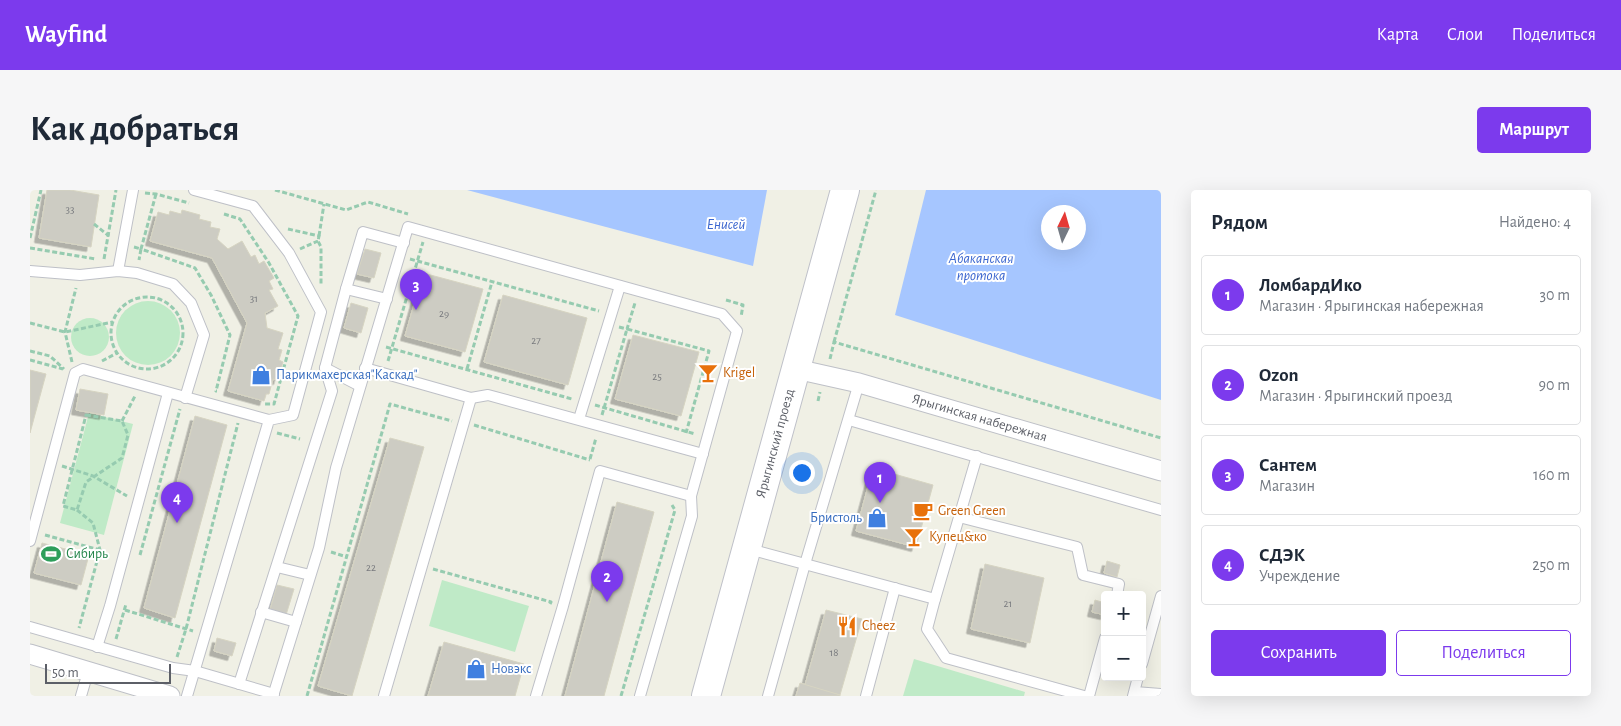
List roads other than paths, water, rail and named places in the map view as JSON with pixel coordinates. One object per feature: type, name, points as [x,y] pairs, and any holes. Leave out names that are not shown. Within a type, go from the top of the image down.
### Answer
[{"type":"main road","name":"Ярыгинский проезд","points":[[706,696],[845,190]]},
{"type":"street","name":"Ярыгинская набережная","points":[[796,369],[859,383],[1161,471]]},
{"type":"street","points":[[30,654],[170,696]]},
{"type":"lane","points":[[118,271],[133,190]]},
{"type":"lane","points":[[31,536],[72,372],[83,369],[185,398],[268,425],[293,415],[321,312],[289,253],[253,206],[194,190]]},
{"type":"lane","points":[[30,627],[112,652],[173,668],[195,671],[273,695],[319,548],[336,468],[408,227],[722,314],[737,331],[691,496],[692,516],[640,696]]},
{"type":"lane","points":[[239,684],[332,392],[326,368],[363,232],[404,243]]},
{"type":"lane","points":[[30,271],[80,275],[118,271],[137,273],[173,284],[191,303],[204,336],[185,398]]},
{"type":"lane","points":[[579,419],[620,286]]},
{"type":"lane","points":[[346,289],[387,299]]},
{"type":"lane","points":[[326,368],[360,386]]},
{"type":"lane","points":[[365,368],[471,398],[488,395],[703,454]]},
{"type":"lane","points":[[768,696],[859,383]]},
{"type":"lane","points":[[97,647],[168,393]]},
{"type":"lane","points":[[384,696],[471,398]]},
{"type":"lane","points":[[848,420],[1161,510]]},
{"type":"lane","points":[[187,696],[268,425]]},
{"type":"lane","points":[[977,456],[928,629],[946,658],[1084,696]]},
{"type":"lane","points":[[536,696],[600,471],[691,496]]},
{"type":"lane","points":[[959,516],[1077,547],[1083,575],[1120,584],[1117,591]]},
{"type":"lane","points":[[746,548],[935,599]]},
{"type":"lane","points":[[277,567],[310,575]]},
{"type":"lane","points":[[866,696],[895,588]]},
{"type":"lane","points":[[1146,650],[1161,596]]},
{"type":"lane","points":[[261,612],[296,622]]},
{"type":"lane","points":[[1089,696],[1101,652]]},
{"type":"lane","points":[[81,696],[88,672]]},
{"type":"lane","points":[[1137,681],[1134,694],[1161,694]]},
{"type":"water","name":"Енисей","points":[[467,190],[767,190],[753,266]]},
{"type":"water","name":"Абаканская протока","points":[[926,190],[1161,190],[1161,400],[895,315]]},
{"type":"place","name":"Сантем","points":[[416,310]]},
{"type":"place","name":"Krigel","points":[[708,373]]},
{"type":"place","name":"Парикмахерская\"Каскад\"","points":[[261,375]]},
{"type":"place","name":"ЛомбардИко","points":[[880,503]]},
{"type":"place","name":"Green Green","points":[[923,511]]},
{"type":"place","name":"Бристоль","points":[[877,518]]},
{"type":"place","name":"СДЭК","points":[[177,523]]},
{"type":"place","name":"Купец&ко","points":[[914,537]]},
{"type":"place","name":"Сибирь","points":[[51,554]]},
{"type":"place","name":"Ozon","points":[[607,602]]},
{"type":"place","name":"Cheez","points":[[847,626]]},
{"type":"place","name":"Новэкс","points":[[476,669]]}]
